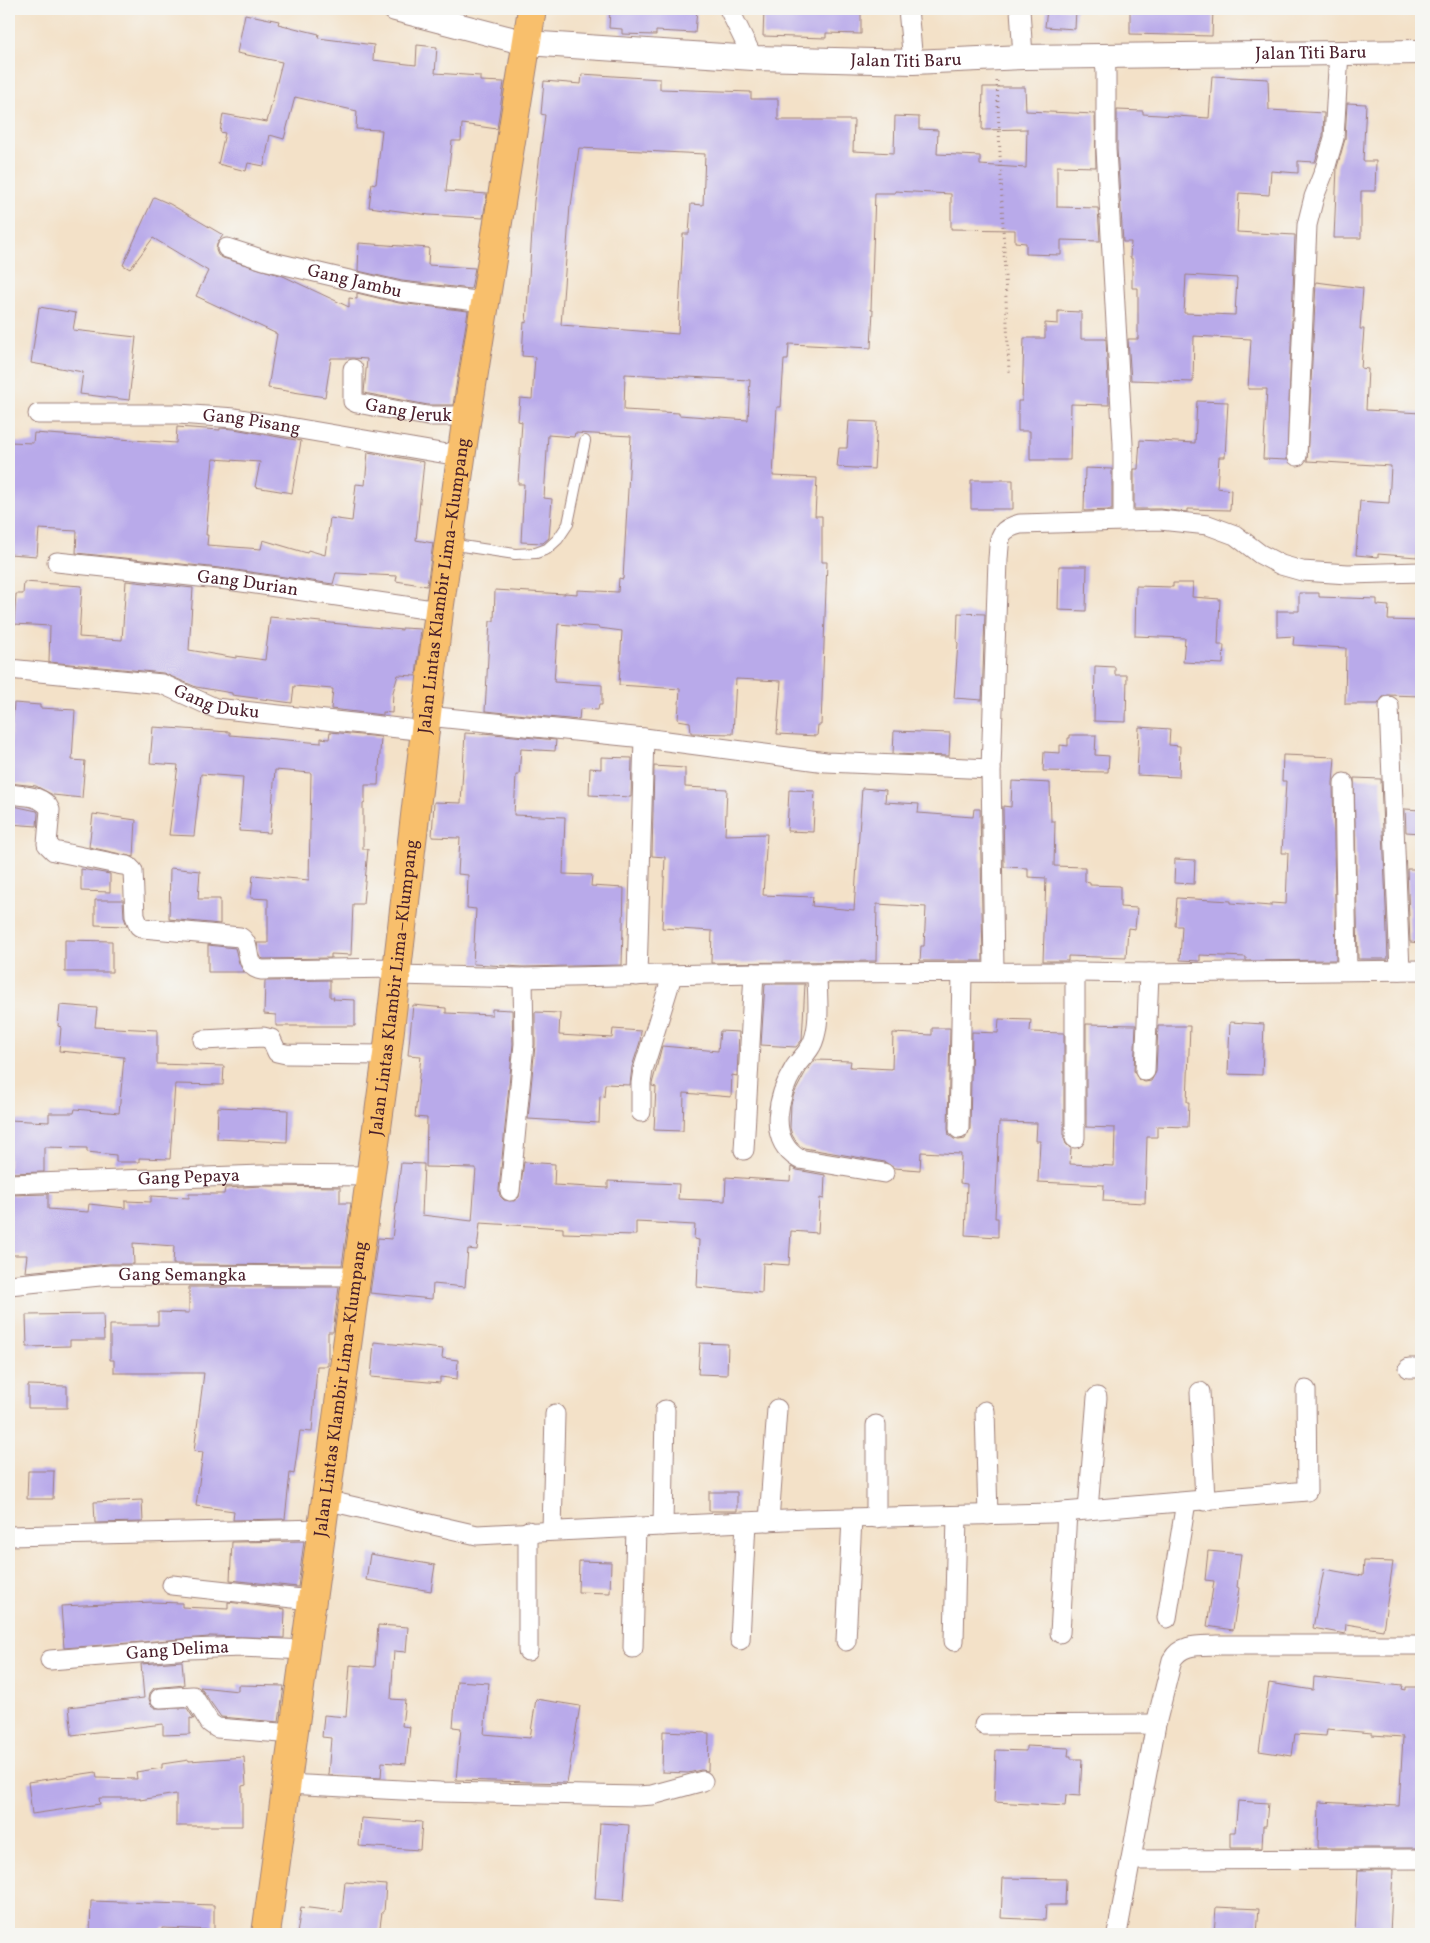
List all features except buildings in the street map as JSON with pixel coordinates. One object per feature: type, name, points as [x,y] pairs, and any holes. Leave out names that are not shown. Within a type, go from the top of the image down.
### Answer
[{"type":"main road","name":"Jalan Lintas Klambir Lima–Klumpang","points":[[266,1934],[387,1055],[439,611],[462,448],[532,9]]},
{"type":"street","name":"Jalan Titi Baru","points":[[395,9],[526,42],[753,58],[913,62],[1023,57],[1421,52]]},
{"type":"street","points":[[729,9],[753,58]]},
{"type":"street","points":[[908,9],[913,62]]},
{"type":"street","points":[[1020,9],[1023,57]]},
{"type":"street","points":[[1297,456],[1307,225],[1314,197],[1334,138],[1338,52]]},
{"type":"street","points":[[1104,56],[1107,96],[1106,149],[1123,444],[1123,520]]},
{"type":"street","name":"Gang Jambu","points":[[227,248],[264,260],[400,292],[485,302]]},
{"type":"street","name":"Gang Jeruk","points":[[353,369],[352,396],[353,401],[357,403],[427,416],[467,416]]},
{"type":"street","name":"Gang Pisang","points":[[38,414],[178,414],[235,418],[447,454],[462,448]]},
{"type":"street","points":[[994,972],[991,768],[998,559],[1002,533],[1008,527],[1020,524],[1123,520],[1160,520],[1208,525],[1235,535],[1260,554],[1280,565],[1302,571],[1348,574],[1421,572]]},
{"type":"street","name":"Gang Durian","points":[[57,562],[228,580],[439,611]]},
{"type":"street","name":"Gang Duku","points":[[9,670],[162,684],[215,708],[644,738],[826,762],[991,768]]},
{"type":"street","points":[[1389,706],[1400,970]]},
{"type":"street","points":[[637,976],[644,738]]},
{"type":"street","points":[[1344,783],[1347,970]]},
{"type":"street","points":[[9,794],[40,799],[48,805],[50,810],[47,844],[50,848],[131,868],[133,871],[135,916],[138,926],[143,928],[240,936],[246,944],[251,965],[255,969],[262,970],[397,972],[523,978],[754,973],[1149,973],[1421,970]]},
{"type":"street","points":[[1075,972],[1075,1138]]},
{"type":"street","points":[[744,1150],[754,973]]},
{"type":"street","points":[[817,973],[816,1031],[813,1044],[797,1064],[782,1092],[778,1123],[781,1140],[790,1154],[799,1159],[884,1173]]},
{"type":"street","points":[[959,1130],[962,973]]},
{"type":"street","points":[[1145,1070],[1149,973]]},
{"type":"street","points":[[641,1112],[641,1083],[645,1064],[672,976]]},
{"type":"street","points":[[510,1191],[524,1044],[523,978]]},
{"type":"street","points":[[203,1040],[263,1037],[271,1039],[277,1052],[286,1054],[387,1055]]},
{"type":"street","name":"Gang Pepaya","points":[[9,1184],[262,1175],[369,1176]]},
{"type":"street","name":"Gang Semangka","points":[[9,1285],[110,1275],[356,1276]]},
{"type":"street","points":[[325,1500],[477,1535],[528,1531],[769,1521],[1067,1512],[1307,1491],[1306,1390]]},
{"type":"street","points":[[1200,1392],[1205,1500]]},
{"type":"street","points":[[1088,1510],[1097,1397]]},
{"type":"street","points":[[769,1521],[777,1409]]},
{"type":"street","points":[[663,1526],[665,1410]]},
{"type":"street","points":[[985,1411],[988,1515]]},
{"type":"street","points":[[552,1530],[555,1414]]},
{"type":"street","points":[[876,1425],[876,1518]]},
{"type":"street","points":[[1167,1618],[1186,1502]]},
{"type":"street","points":[[1060,1633],[1067,1512]]},
{"type":"street","points":[[954,1641],[957,1516]]},
{"type":"street","points":[[846,1640],[852,1518]]},
{"type":"street","points":[[740,1640],[746,1522]]},
{"type":"street","points":[[632,1648],[636,1527]]},
{"type":"street","points":[[9,1536],[321,1529]]},
{"type":"street","points":[[528,1531],[528,1651]]},
{"type":"street","points":[[172,1585],[312,1600]]},
{"type":"street","points":[[1117,1934],[1156,1724],[1172,1660],[1177,1652],[1187,1646],[1421,1644]]},
{"type":"street","name":"Gang Delima","points":[[50,1660],[189,1649],[241,1647],[305,1650]]},
{"type":"street","points":[[160,1698],[193,1696],[210,1723],[217,1728],[294,1734]]},
{"type":"street","points":[[984,1725],[1156,1724]]},
{"type":"street","points":[[287,1784],[450,1792],[620,1797],[652,1795],[702,1781]]},
{"type":"street","points":[[1132,1860],[1421,1859]]},
{"type":"lane","points":[[449,544],[515,554],[536,553],[547,549],[558,539],[568,524],[585,441]]},
{"type":"path","points":[[996,58],[1009,372]]}]
